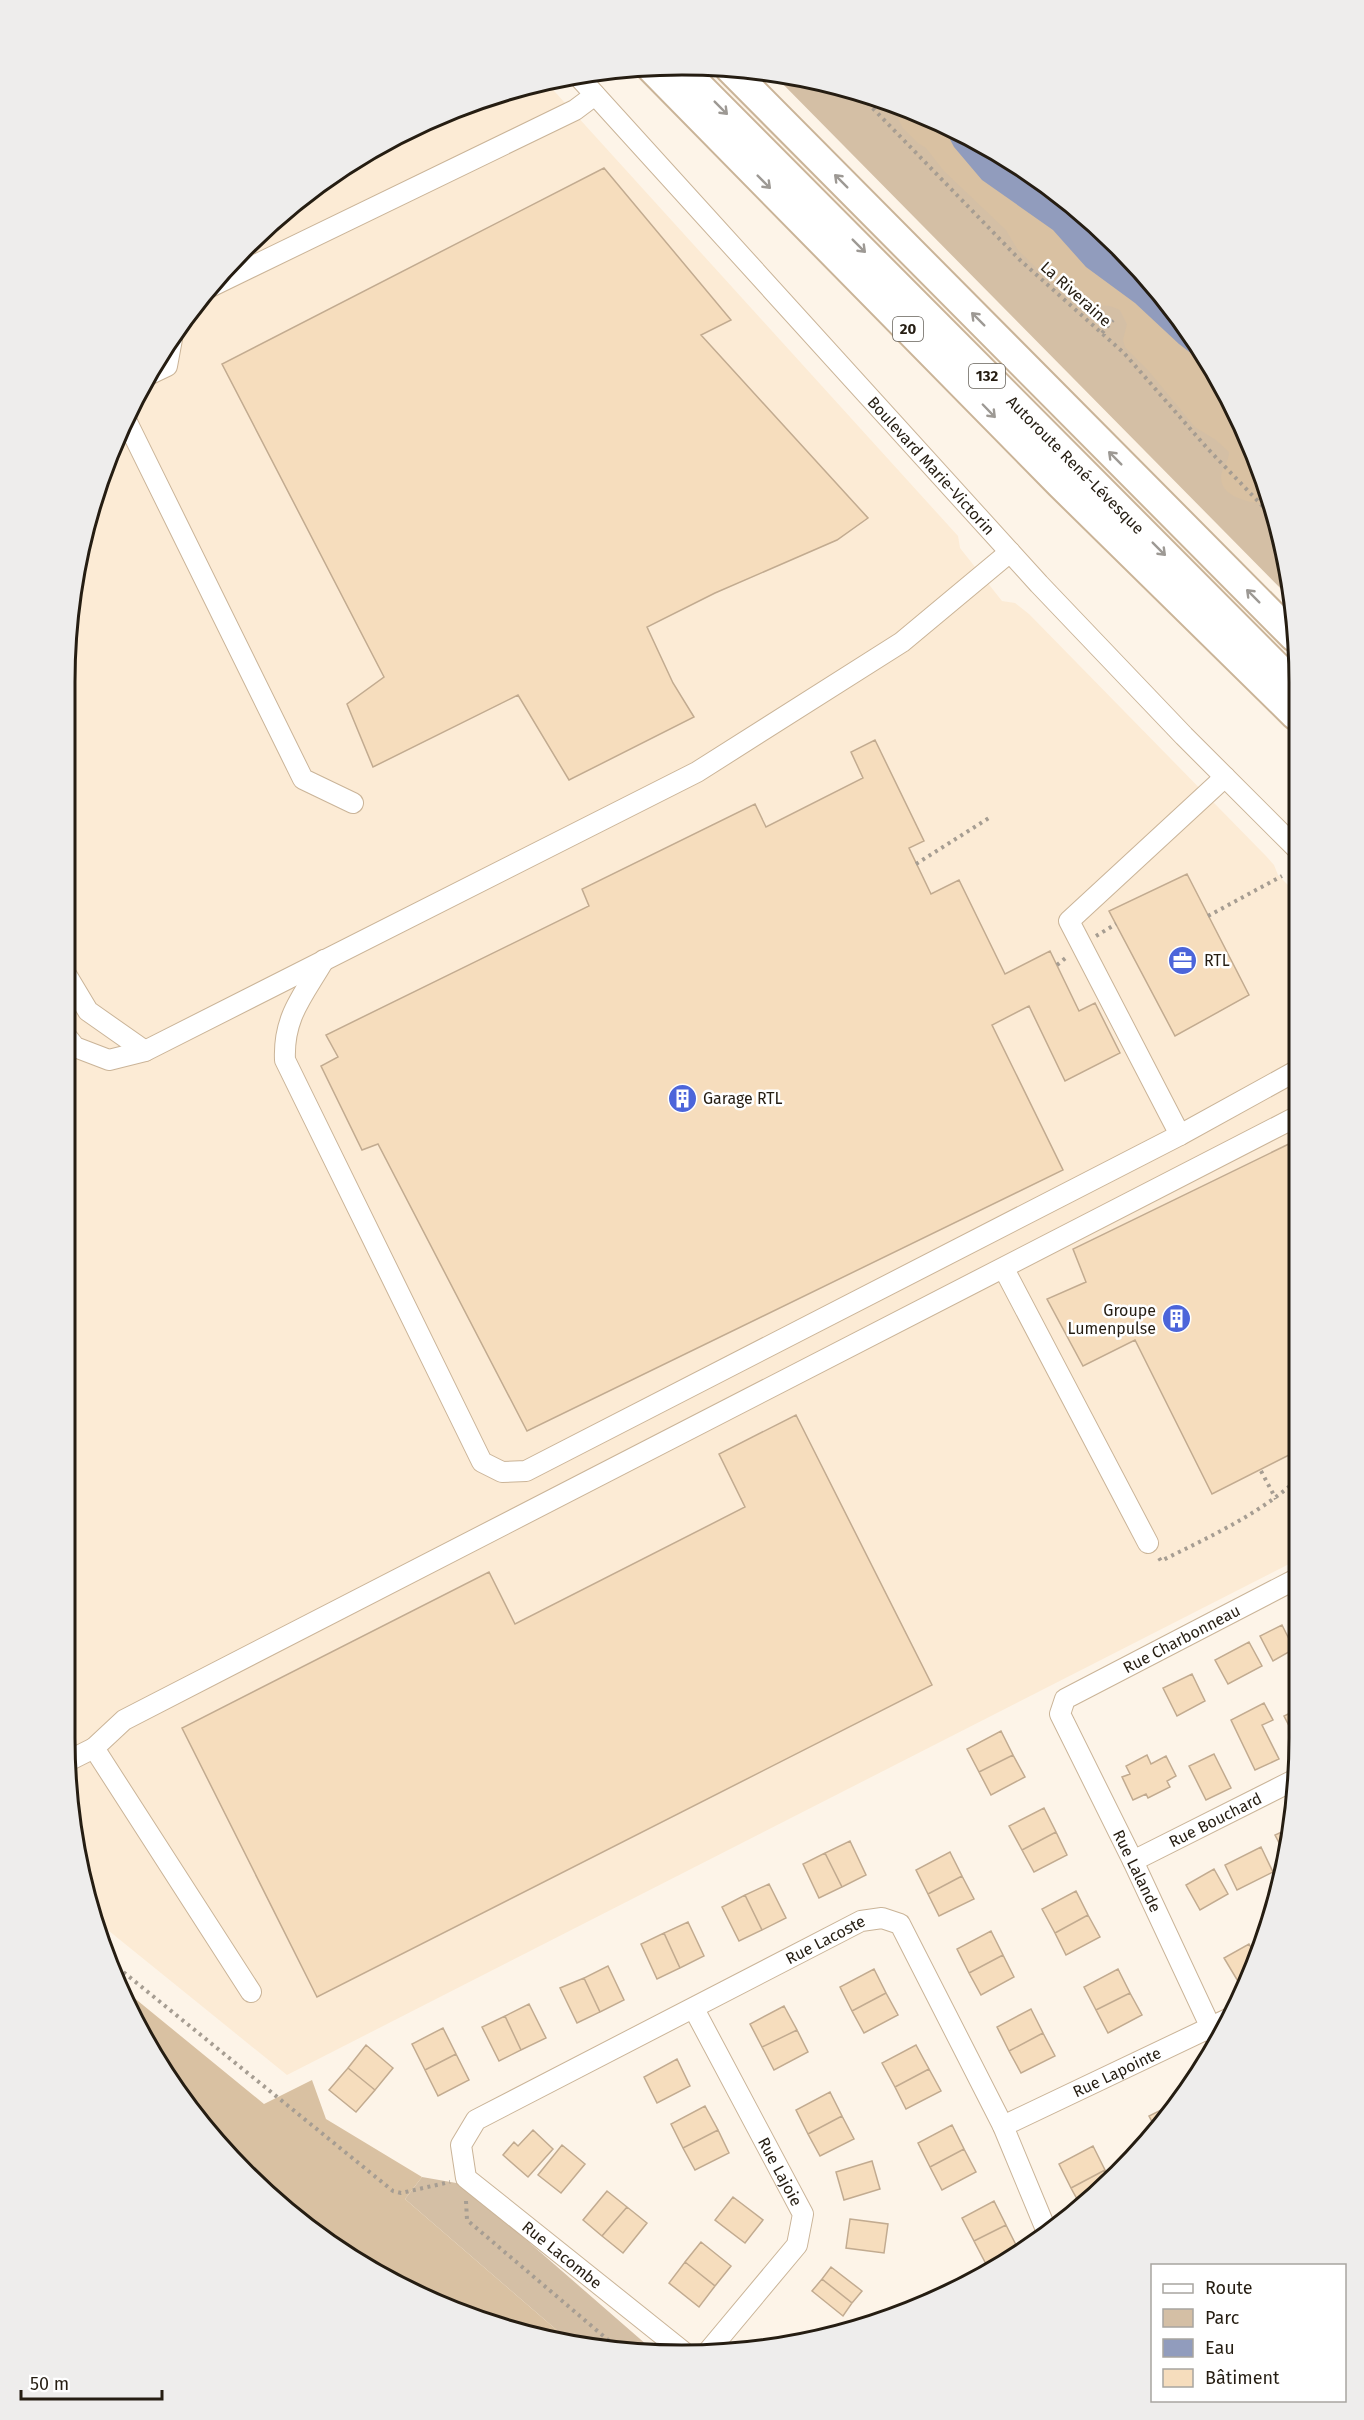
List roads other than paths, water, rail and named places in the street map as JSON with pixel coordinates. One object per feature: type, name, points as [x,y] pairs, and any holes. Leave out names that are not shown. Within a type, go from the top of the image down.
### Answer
[{"type":"highway","name":"Autoroute René-Lévesque","points":[[688,75],[1289,680]]},
{"type":"highway","name":"Autoroute René-Lévesque","points":[[658,76],[1168,591]]},
{"type":"highway","name":"Autoroute René-Lévesque","points":[[739,78],[1287,630]]},
{"type":"highway","points":[[1168,591],[1289,709]]},
{"type":"highway","points":[[1168,591],[1289,721]]},
{"type":"street","name":"Boulevard Marie-Victorin","points":[[585,83],[1106,656],[1289,841]]},
{"type":"street","points":[[231,277],[574,110],[595,95]]},
{"type":"street","points":[[131,429],[303,779],[352,803]]},
{"type":"street","points":[[75,1045],[109,1060],[145,1051],[697,772],[902,642],[1010,552]]},
{"type":"street","points":[[1180,1135],[1069,921],[1225,777]]},
{"type":"street","points":[[324,960],[289,1021],[284,1040],[285,1060],[482,1462],[502,1472],[526,1471],[1180,1135],[1289,1075]]},
{"type":"street","points":[[75,989],[88,1011],[145,1051]]},
{"type":"street","points":[[75,1757],[94,1748],[124,1720],[134,1714],[1289,1121]]},
{"type":"street","points":[[1004,1269],[1148,1543]]},
{"type":"street","name":"Rue Charbonneau","points":[[1065,1699],[1289,1583]]},
{"type":"street","name":"Rue Lalande","points":[[1065,1699],[1060,1714],[1132,1861],[1217,2024]]},
{"type":"street","points":[[94,1748],[251,1992]]},
{"type":"street","name":"Rue Bouchard","points":[[1132,1861],[1287,1783]]},
{"type":"street","name":"Rue Lacoste","points":[[466,2178],[461,2145],[476,2120],[861,1921],[882,1918],[900,1924],[1003,2126],[1044,2225]]},
{"type":"street","name":"Rue Lajoie","points":[[694,2008],[803,2214],[797,2245],[714,2344]]},
{"type":"street","name":"Rue Lapointe","points":[[1003,2126],[1212,2033]]},
{"type":"street","name":"Rue Lacombe","points":[[466,2178],[674,2345]]},
{"type":"water","points":[[949,138],[986,156],[1019,177],[1052,200],[1082,226],[1111,253],[1164,312],[1193,355],[1135,303],[1086,267],[1053,230],[982,180],[954,147]]},
{"type":"place","name":"RTL","points":[[1183,960]]},
{"type":"place","name":"Garage RTL","points":[[682,1098]]},
{"type":"place","name":"Groupe Lumenpulse","points":[[1177,1319]]}]
